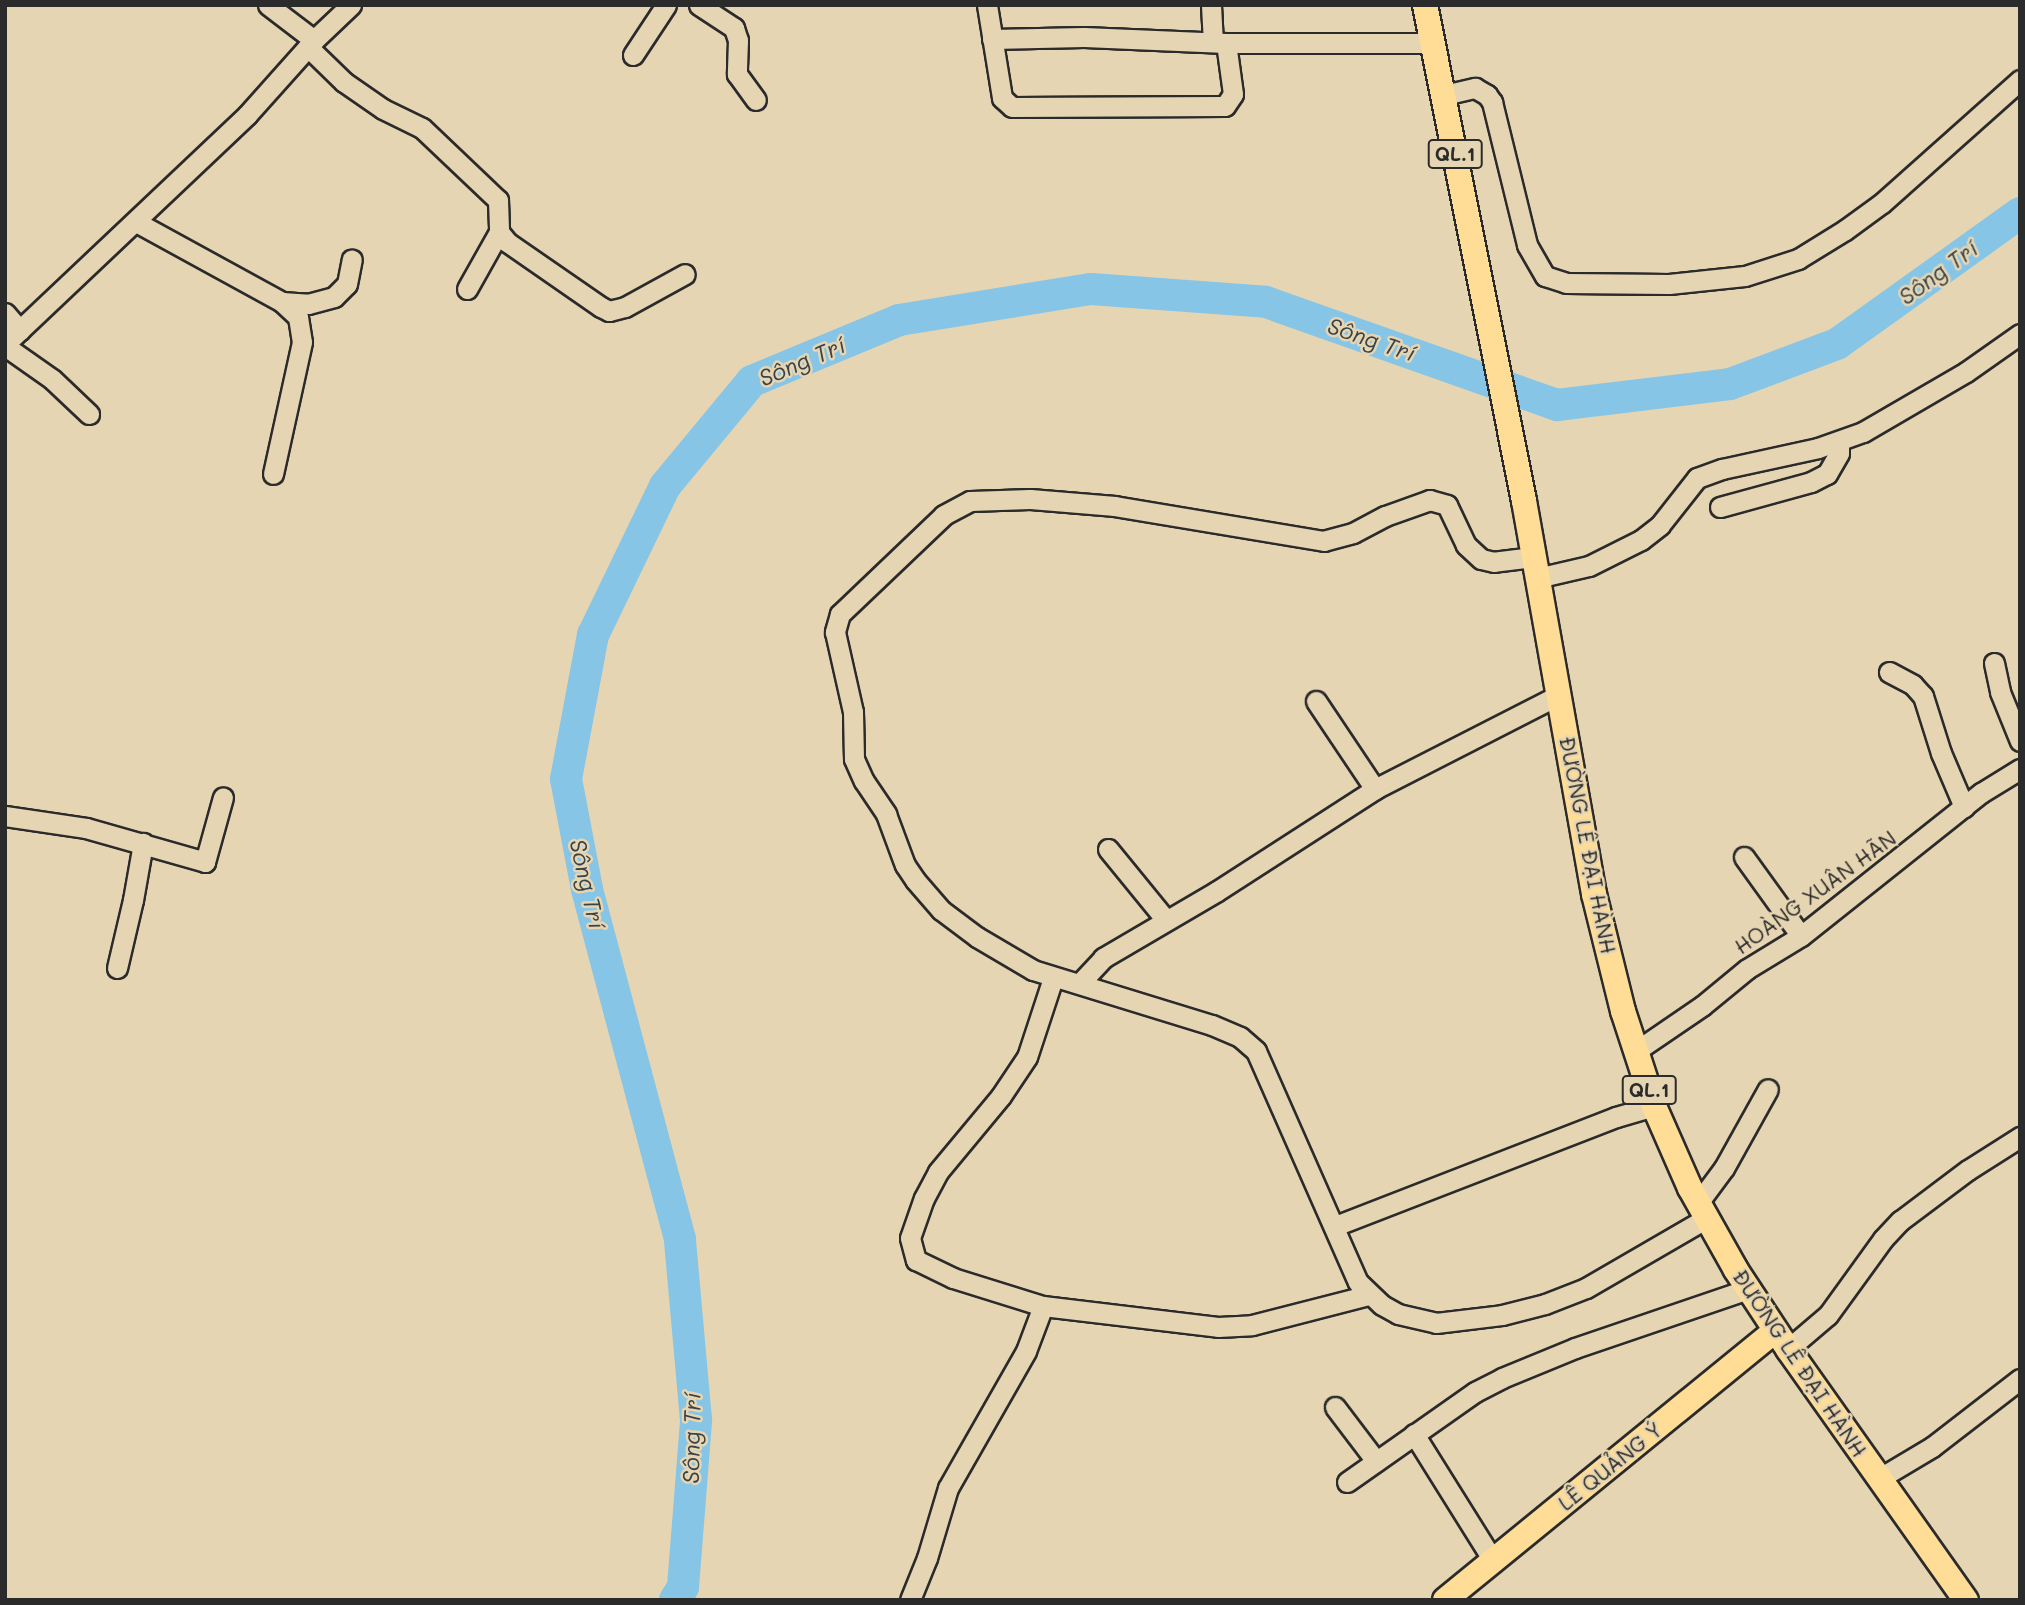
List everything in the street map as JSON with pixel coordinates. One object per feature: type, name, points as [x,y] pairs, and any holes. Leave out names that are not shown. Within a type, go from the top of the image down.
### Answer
[{"type":"main road","name":"ĐƯỜNG LÊ ĐẠI HÀNH","points":[[1425,5],[1524,501],[1594,894],[1623,1011],[1654,1106],[1701,1211],[1748,1289],[1781,1340],[1966,1600]]},
{"type":"main road","name":"LÊ QUẢNG Ý","points":[[1445,1600],[1781,1340]]},
{"type":"street","points":[[268,5],[311,44],[344,82],[383,109],[422,128],[498,200],[499,232],[467,289]]},
{"type":"street","points":[[10,340],[247,115],[311,44],[351,5]]},
{"type":"street","points":[[633,55],[666,5]]},
{"type":"street","points":[[699,5],[734,28],[738,40],[737,74],[756,100]]},
{"type":"street","points":[[987,5],[1002,98],[1008,106],[1017,108],[1225,106],[1233,94],[1211,5]]},
{"type":"street","points":[[992,39],[1084,37],[1219,42],[1434,43]]},
{"type":"street","points":[[1444,95],[1475,88],[1487,94],[1492,102],[1527,245],[1545,276],[1566,283],[1669,284],[1745,276],[1798,259],[1845,230],[1882,202],[2020,80]]},
{"type":"street","points":[[136,222],[282,302],[293,309],[301,323],[302,342],[273,474]]},
{"type":"street","points":[[499,232],[507,242],[609,311],[625,307],[684,274]]},
{"type":"street","points":[[282,302],[308,304],[334,297],[347,284],[352,259]]},
{"type":"street","points":[[5,313],[10,340],[89,414]]},
{"type":"street","points":[[1768,1089],[1701,1211],[1586,1288],[1545,1304],[1502,1315],[1436,1323],[1398,1314],[1369,1295],[1358,1282],[1256,1051],[1240,1037],[1212,1025],[1135,1003],[1081,982],[1053,978],[1016,962],[941,910],[926,894],[905,864],[886,814],[864,781],[854,759],[853,712],[835,625],[840,614],[944,515],[979,498],[1115,506],[1324,541],[1353,533],[1385,516],[1430,500],[1447,505],[1466,545],[1481,559],[1535,567],[1589,566],[1641,540],[1660,525],[1697,478],[1722,469],[1839,442],[1863,432],[1937,390],[2020,334]]},
{"type":"street","points":[[1720,507],[1811,482],[1827,474],[1839,453],[1839,442]]},
{"type":"street","points":[[1994,663],[2000,692],[2020,741]]},
{"type":"street","points":[[1889,672],[1913,685],[1923,695],[1941,753],[1964,807]]},
{"type":"street","points":[[1081,982],[1102,958],[1217,891],[1375,789],[1559,695]]},
{"type":"street","points":[[1316,701],[1375,789]]},
{"type":"street","name":"HOÀNG XUÂN HÃN","points":[[1636,1051],[1702,1006],[1747,969],[1801,936],[1964,807],[2020,769]]},
{"type":"street","points":[[5,816],[86,828],[205,862],[223,797]]},
{"type":"street","points":[[117,968],[134,900],[143,843]]},
{"type":"street","points":[[1108,849],[1166,919]]},
{"type":"street","points":[[1744,856],[1801,936]]},
{"type":"street","points":[[1053,978],[1027,1057],[1001,1096],[938,1172],[919,1209],[910,1238],[916,1260],[953,1279],[1043,1306],[1218,1327],[1252,1325],[1369,1295]]},
{"type":"street","points":[[1335,1226],[1616,1117],[1654,1106]]},
{"type":"street","points":[[1781,1340],[1828,1315],[1883,1239],[1900,1221],[1968,1170],[2020,1137]]},
{"type":"street","points":[[1347,1482],[1475,1392],[1529,1366],[1748,1289]]},
{"type":"street","points":[[910,1600],[928,1558],[948,1488],[1027,1351],[1043,1306]]},
{"type":"street","points":[[1880,1478],[1932,1447],[2020,1379]]},
{"type":"street","points":[[1335,1407],[1376,1461]]},
{"type":"street","points":[[1413,1434],[1494,1562]]},
{"type":"waterway","name":"Sông Trí","points":[[675,1600],[683,1587],[696,1420],[680,1239],[587,889],[566,779],[593,635],[665,486],[752,381],[899,320],[1091,289],[1266,302],[1557,405],[1730,384],[1837,344],[2020,213]]}]
